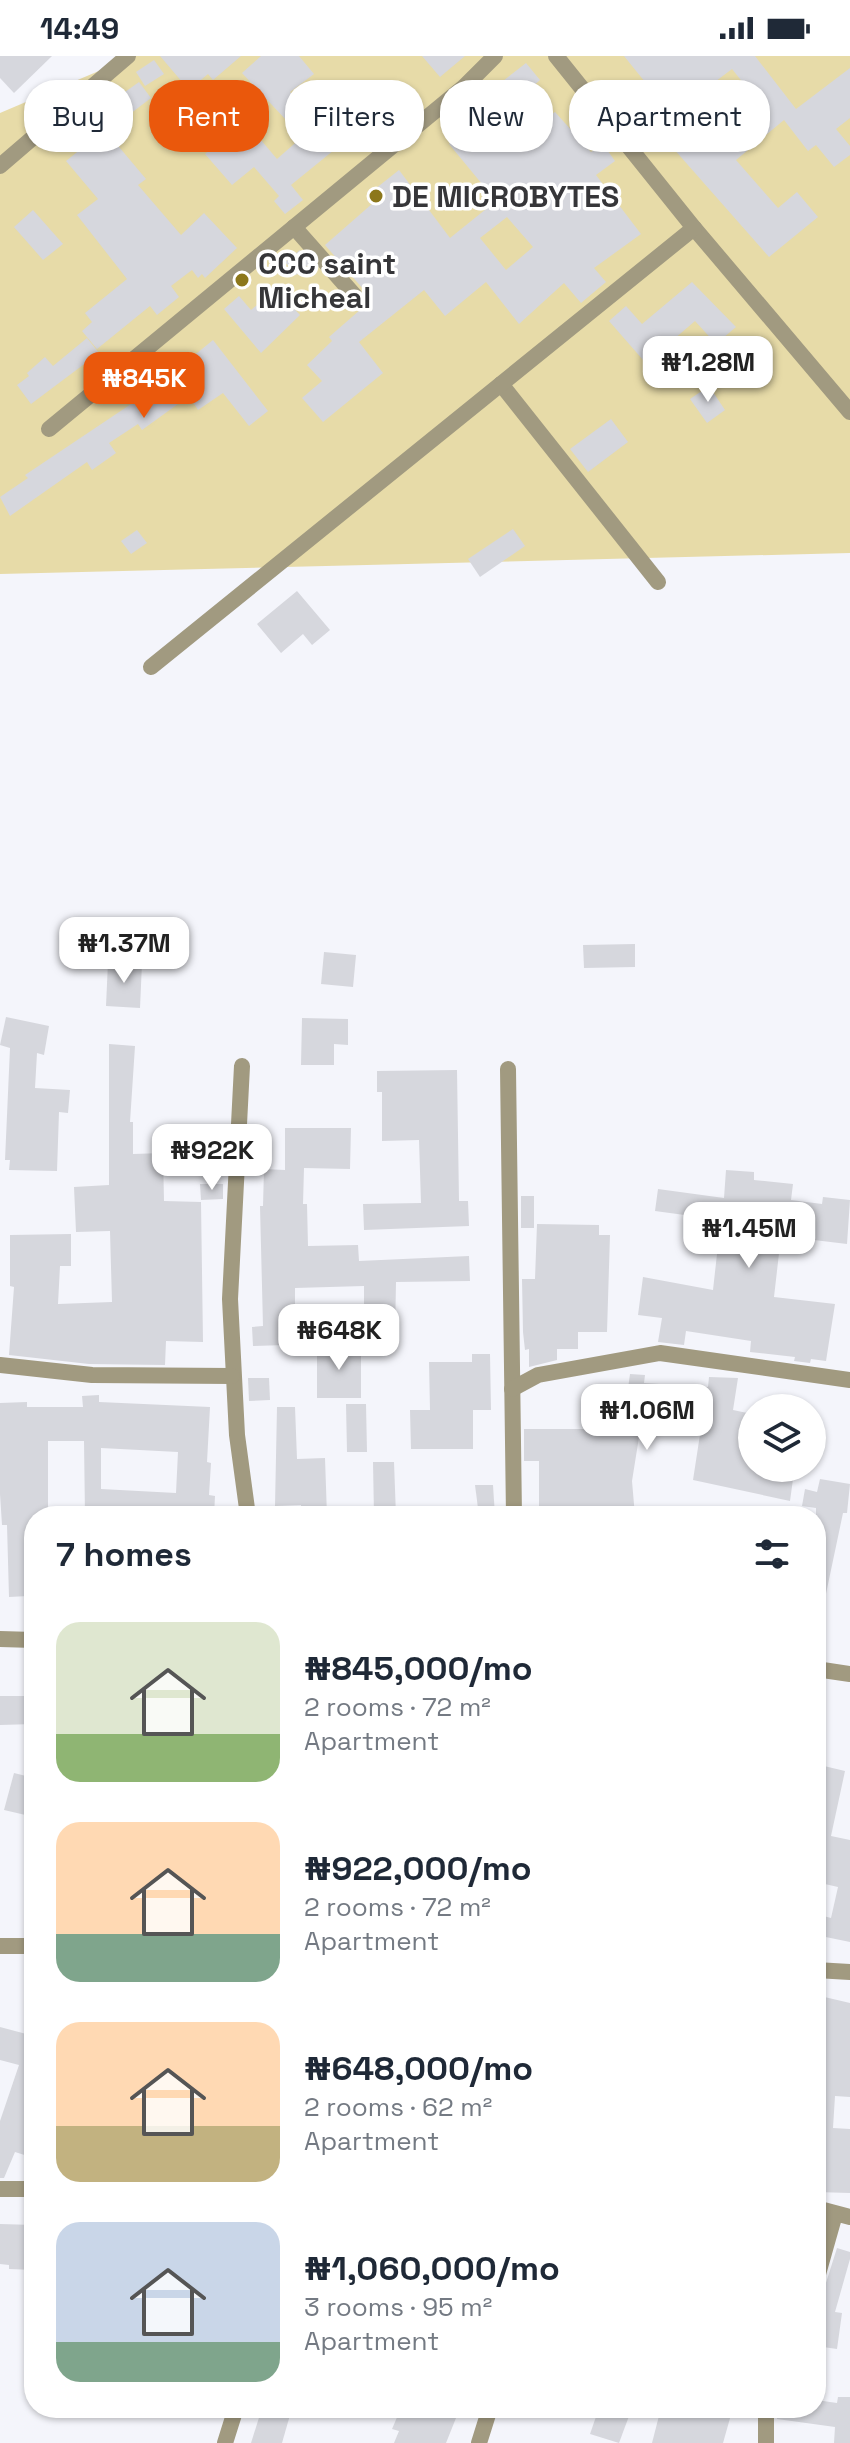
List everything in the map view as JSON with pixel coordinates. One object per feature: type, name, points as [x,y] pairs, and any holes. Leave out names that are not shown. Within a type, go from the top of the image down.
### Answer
[{"type":"street","points":[[0,166],[128,56]]},
{"type":"street","points":[[49,429],[464,87],[495,56]]},
{"type":"street","points":[[556,56],[694,228],[850,412]]},
{"type":"street","points":[[294,227],[355,296]]},
{"type":"street","points":[[151,667],[694,228]]},
{"type":"street","points":[[501,384],[658,582]]},
{"type":"street","points":[[242,1066],[230,1299],[232,1376],[247,1506]]},
{"type":"street","points":[[508,1069],[514,1506]]},
{"type":"street","points":[[512,1389],[538,1375],[660,1353],[850,1380]]},
{"type":"street","points":[[0,1365],[92,1375],[232,1376]]},
{"type":"street","points":[[0,1639],[24,1640]]},
{"type":"street","points":[[826,1670],[850,1674]]},
{"type":"street","points":[[0,1946],[24,1946]]},
{"type":"street","points":[[826,1971],[850,1972]]},
{"type":"street","points":[[0,2189],[24,2189]]},
{"type":"street","points":[[826,2257],[843,2216]]},
{"type":"street","points":[[225,2443],[233,2418]]},
{"type":"street","points":[[479,2443],[487,2418]]},
{"type":"street","points":[[766,2418],[766,2443]]},
{"type":"shaded area","points":[[134,56],[850,56],[850,553],[0,574],[0,113],[24,103],[24,152],[133,152],[133,80],[78,80]]},
{"type":"building","points":[[0,56],[52,56],[14,93],[0,78]]},
{"type":"building","points":[[160,56],[241,56],[213,80],[208,74],[201,80],[180,80]]},
{"type":"building","points":[[261,56],[299,56],[314,74],[306,80],[285,80],[285,119],[269,102],[269,80],[249,80],[242,73]]},
{"type":"building","points":[[422,56],[465,56],[440,77]]},
{"type":"building","points":[[624,56],[755,56],[796,109],[850,68],[850,118],[836,129],[850,146],[850,155],[834,167],[816,145],[808,151],[784,120],[770,132],[770,80],[741,80],[732,69],[717,80],[643,80]]},
{"type":"building","points":[[154,60],[164,74],[149,80],[145,86],[136,72]]},
{"type":"building","points":[[526,63],[540,80],[504,80]]},
{"type":"building","points":[[139,82],[149,100],[133,112],[133,86]]},
{"type":"building","points":[[555,112],[569,128],[569,152],[609,152],[615,161],[596,175],[641,234],[594,268],[606,282],[581,303],[564,283],[519,324],[486,282],[445,316],[424,290],[359,342],[383,373],[323,422],[302,398],[322,381],[307,365],[332,341],[329,337],[368,303],[363,289],[325,245],[381,196],[375,189],[399,170],[450,238],[496,201],[456,152],[553,152]],"holes":[[[507,217],[533,247],[506,270],[480,238]]]},
{"type":"building","points":[[269,150],[277,159],[285,152],[332,152],[291,185],[303,200],[285,214],[274,201],[279,196],[254,167],[232,185],[205,154],[269,152]]},
{"type":"building","points":[[77,152],[123,152],[146,179],[138,185],[181,235],[204,213],[237,248],[205,278],[202,274],[198,278],[192,270],[171,286],[179,297],[157,315],[150,306],[97,349],[82,331],[92,322],[85,313],[127,279],[77,215],[98,199],[66,161]]},
{"type":"building","points":[[676,152],[746,152],[736,160],[778,208],[797,192],[818,217],[769,257]]},
{"type":"building","points":[[33,210],[63,244],[43,260],[14,227]]},
{"type":"building","points":[[300,250],[311,263],[296,275],[285,262]]},
{"type":"building","points":[[692,282],[736,327],[716,344],[695,321],[659,352],[663,357],[650,368],[609,321],[626,306],[642,324]]},
{"type":"building","points":[[276,289],[300,315],[261,353],[224,309],[239,296],[251,310]]},
{"type":"building","points":[[87,338],[99,353],[31,404],[17,385],[29,376],[27,373],[45,357],[53,366]]},
{"type":"building","points":[[213,340],[268,411],[249,426],[223,393],[198,410],[189,396],[142,430],[138,424],[109,443],[116,453],[92,470],[87,462],[10,516],[0,497],[28,478],[25,475],[152,390]]},
{"type":"building","points":[[709,386],[725,410],[707,423],[690,399]]},
{"type":"building","points":[[611,419],[628,442],[588,472],[570,449]]},
{"type":"building","points":[[513,529],[525,546],[480,577],[468,559]]},
{"type":"building","points":[[137,530],[147,543],[131,554],[121,541]]},
{"type":"building","points":[[297,591],[330,630],[312,645],[303,634],[281,653],[257,624]]},
{"type":"building","points":[[635,944],[635,967],[584,968],[583,945]]},
{"type":"building","points":[[324,952],[356,955],[353,987],[321,984]]},
{"type":"building","points":[[108,962],[142,963],[140,1008],[106,1006]]},
{"type":"building","points":[[6,1017],[49,1026],[44,1055],[37,1053],[35,1088],[70,1090],[68,1113],[59,1112],[57,1171],[9,1170],[10,1160],[5,1160],[10,1048],[0,1045]]},
{"type":"building","points":[[302,1018],[348,1019],[348,1045],[334,1044],[334,1065],[301,1065]]},
{"type":"building","points":[[109,1044],[135,1046],[130,1122],[133,1122],[133,1154],[163,1153],[164,1201],[201,1202],[203,1342],[166,1341],[165,1365],[89,1364],[9,1355],[14,1287],[10,1286],[10,1235],[71,1234],[71,1266],[60,1266],[58,1304],[112,1302],[110,1231],[76,1232],[74,1187],[109,1185]]},
{"type":"building","points":[[457,1070],[459,1201],[468,1201],[469,1226],[364,1230],[363,1204],[421,1203],[419,1140],[382,1141],[382,1092],[377,1092],[377,1071]]},
{"type":"building","points":[[285,1128],[351,1128],[350,1169],[304,1168],[303,1204],[307,1204],[308,1246],[358,1245],[359,1261],[469,1256],[470,1281],[396,1282],[395,1335],[364,1334],[364,1286],[295,1288],[295,1324],[284,1324],[285,1345],[253,1346],[252,1327],[263,1326],[260,1206],[263,1206],[264,1169],[285,1170]]},
{"type":"building","points":[[726,1170],[754,1172],[754,1180],[793,1184],[791,1200],[822,1204],[823,1197],[850,1200],[847,1244],[781,1236],[774,1297],[835,1304],[826,1361],[811,1359],[810,1363],[794,1361],[795,1357],[750,1352],[751,1341],[686,1331],[684,1345],[658,1342],[662,1318],[638,1315],[643,1277],[713,1290],[720,1227],[713,1226],[714,1219],[655,1211],[658,1189],[724,1198]]},
{"type":"building","points":[[200,1184],[223,1184],[223,1199],[201,1200]]},
{"type":"building","points":[[521,1196],[534,1196],[534,1228],[521,1228]]},
{"type":"building","points":[[537,1224],[599,1225],[599,1235],[610,1235],[607,1332],[578,1332],[578,1349],[557,1349],[557,1360],[529,1367],[529,1349],[525,1350],[523,1332],[522,1279],[535,1279]]},
{"type":"building","points":[[317,1346],[361,1346],[361,1398],[317,1398]]},
{"type":"building","points":[[472,1354],[490,1354],[491,1410],[473,1410],[473,1449],[411,1449],[410,1410],[430,1410],[429,1362],[472,1362]]},
{"type":"building","points":[[630,1374],[645,1375],[644,1383],[708,1387],[709,1377],[738,1378],[733,1410],[738,1411],[738,1482],[793,1482],[790,1501],[693,1480],[703,1415],[643,1412],[632,1481],[634,1506],[539,1506],[539,1461],[524,1461],[524,1429],[614,1429],[614,1424],[623,1424]]},
{"type":"building","points":[[248,1378],[269,1378],[270,1400],[249,1401]]},
{"type":"building","points":[[99,1395],[99,1402],[210,1407],[207,1462],[211,1463],[209,1495],[215,1496],[214,1506],[85,1506],[84,1441],[48,1441],[48,1506],[24,1506],[24,1596],[9,1597],[7,1525],[2,1525],[0,1494],[0,1403],[27,1402],[27,1407],[83,1407],[82,1396]],"holes":[[[101,1448],[178,1452],[176,1493],[101,1489]]]},
{"type":"building","points":[[346,1404],[366,1404],[367,1452],[347,1452]]},
{"type":"building","points":[[277,1407],[295,1407],[297,1459],[325,1458],[327,1506],[275,1506]]},
{"type":"building","points":[[373,1462],[394,1462],[396,1506],[374,1506]]},
{"type":"building","points":[[826,1480],[850,1484],[847,1513],[843,1513],[826,1594],[826,1506],[802,1506],[805,1489],[817,1492],[819,1482]]},
{"type":"building","points":[[475,1485],[493,1485],[494,1506],[478,1506]]},
{"type":"building","points":[[0,1696],[24,1696],[24,1724],[0,1725]]},
{"type":"building","points":[[826,1766],[845,1771],[831,1836],[850,1840],[850,1942],[826,1937],[826,1917],[831,1918],[838,1887],[826,1884]]},
{"type":"building","points":[[14,1773],[24,1776],[24,1815],[4,1810]]},
{"type":"building","points":[[826,1997],[850,2003],[850,2097],[835,2096],[833,2128],[850,2129],[850,2193],[826,2192]]},
{"type":"building","points":[[0,2027],[24,2033],[24,2155],[15,2152],[4,2178],[0,2178],[0,2121],[19,2065],[0,2060]]},
{"type":"building","points":[[0,2224],[24,2225],[24,2270],[9,2269],[9,2265],[0,2264]]},
{"type":"building","points":[[837,2248],[850,2252],[835,2312],[842,2313],[837,2349],[826,2347],[826,2283]]},
{"type":"building","points":[[838,2397],[850,2397],[850,2443],[834,2443],[835,2427],[777,2419],[826,2418],[826,2401],[837,2403]]},
{"type":"building","points":[[259,2418],[289,2418],[282,2443],[251,2443]]},
{"type":"building","points":[[397,2418],[456,2418],[446,2443],[394,2443],[399,2431],[392,2429]]},
{"type":"building","points":[[596,2418],[628,2418],[619,2443],[590,2434]]},
{"type":"building","points":[[658,2418],[730,2418],[723,2443],[652,2443]]},
{"type":"place","name":"DE MICROBYTES","points":[[376,196]]},
{"type":"place","name":"CCC saint Micheal","points":[[242,280]]}]
